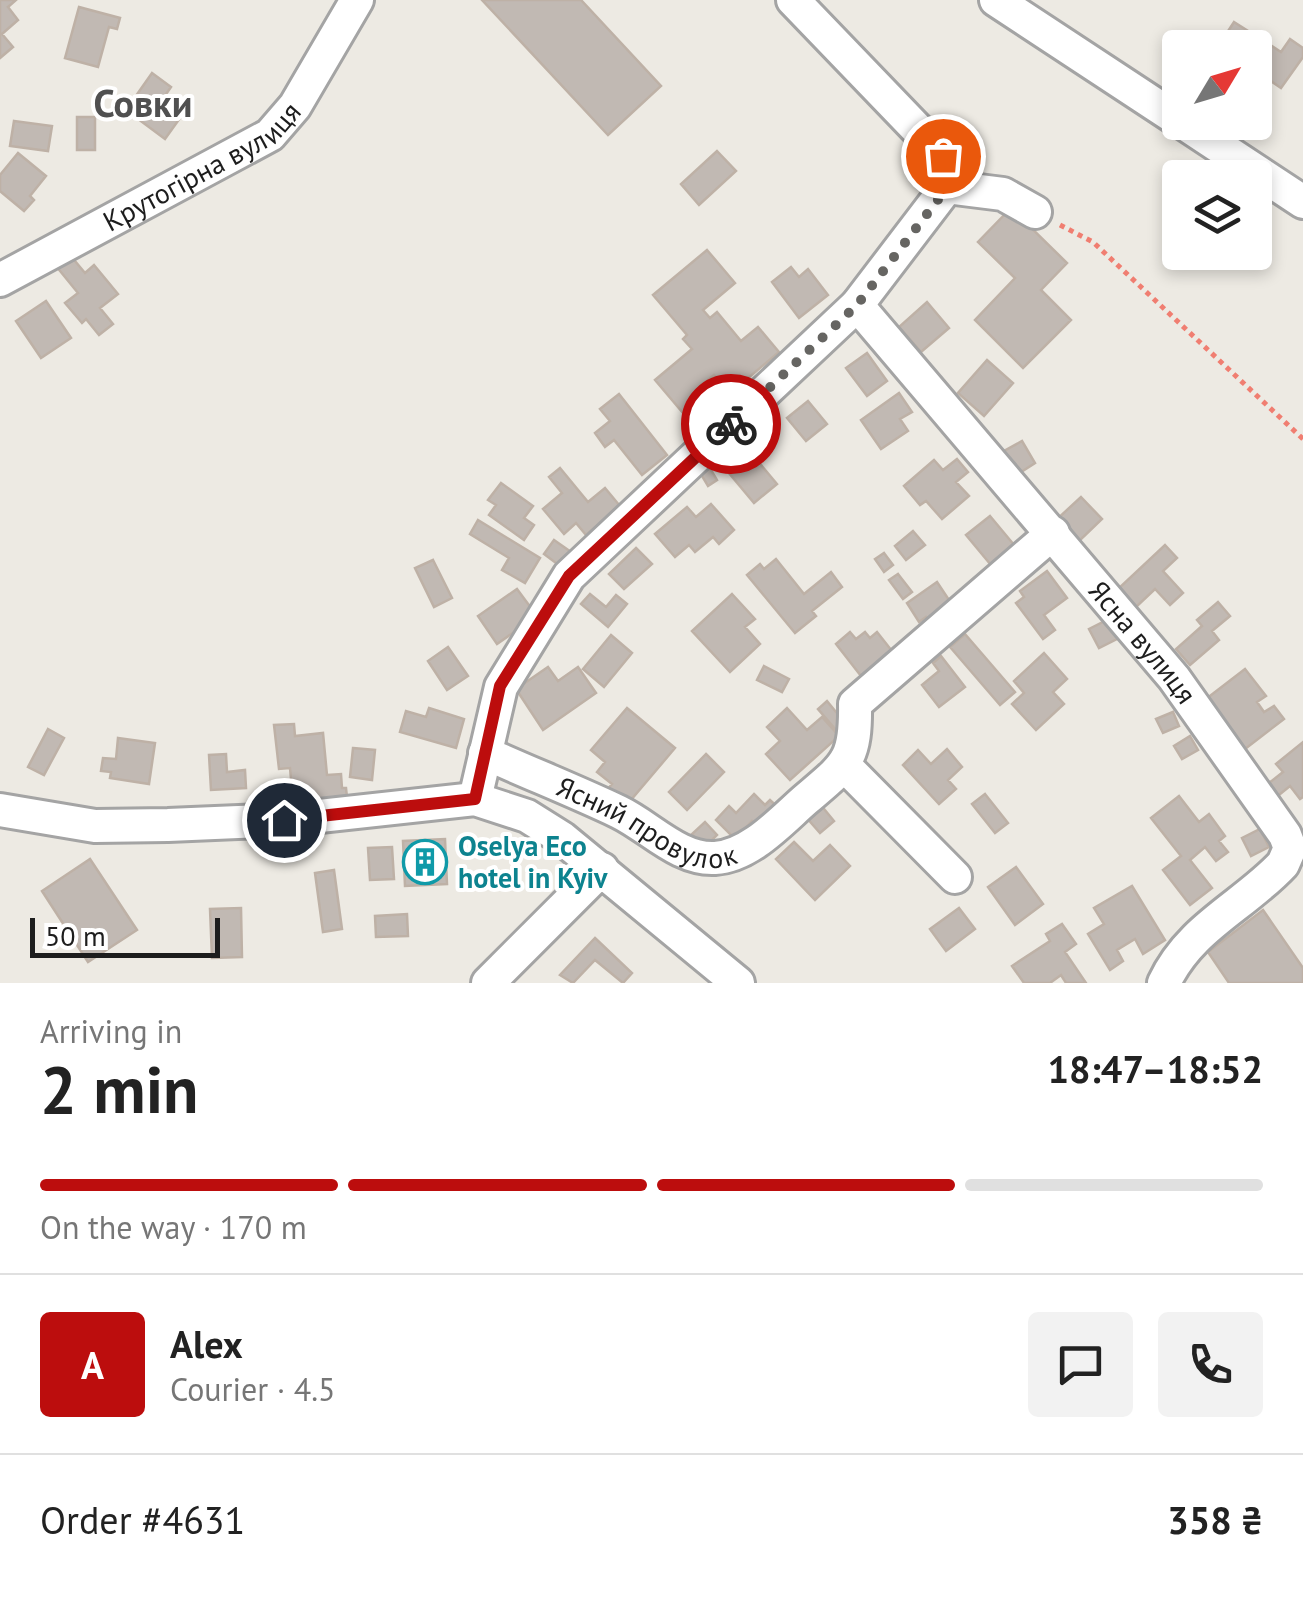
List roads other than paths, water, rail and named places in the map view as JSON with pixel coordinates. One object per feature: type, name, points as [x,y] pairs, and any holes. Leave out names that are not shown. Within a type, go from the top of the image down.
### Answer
[{"type":"street","name":"Крутогірна вулиця","points":[[0,280],[270,135],[295,106],[357,0]]},
{"type":"street","points":[[475,799],[500,686],[569,576],[857,305],[947,188],[943,156],[793,0]]},
{"type":"street","points":[[996,0],[1162,109]]},
{"type":"street","points":[[1208,140],[1303,202]]},
{"type":"street","points":[[947,188],[1002,194],[1035,212]]},
{"type":"street","name":"Ясна вулиця","points":[[857,305],[1174,678],[1274,818],[1290,848],[1284,864],[1274,874],[1198,932],[1173,964],[1164,983]]},
{"type":"street","points":[[954,877],[846,766],[855,736],[855,704],[1053,533]]},
{"type":"street","name":"Ясний провулок","points":[[484,754],[621,813],[678,850],[714,858],[740,851],[766,834],[846,766]]},
{"type":"street","points":[[0,810],[96,826],[168,826],[284,820],[475,799],[527,816],[562,838],[738,983]]},
{"type":"street","points":[[488,983],[602,869]]},
{"type":"place","name":"Oselya Eco hotel in Kyiv","points":[[425,862]]},
{"type":"district","name":"Совки","points":[[143,104]]}]
